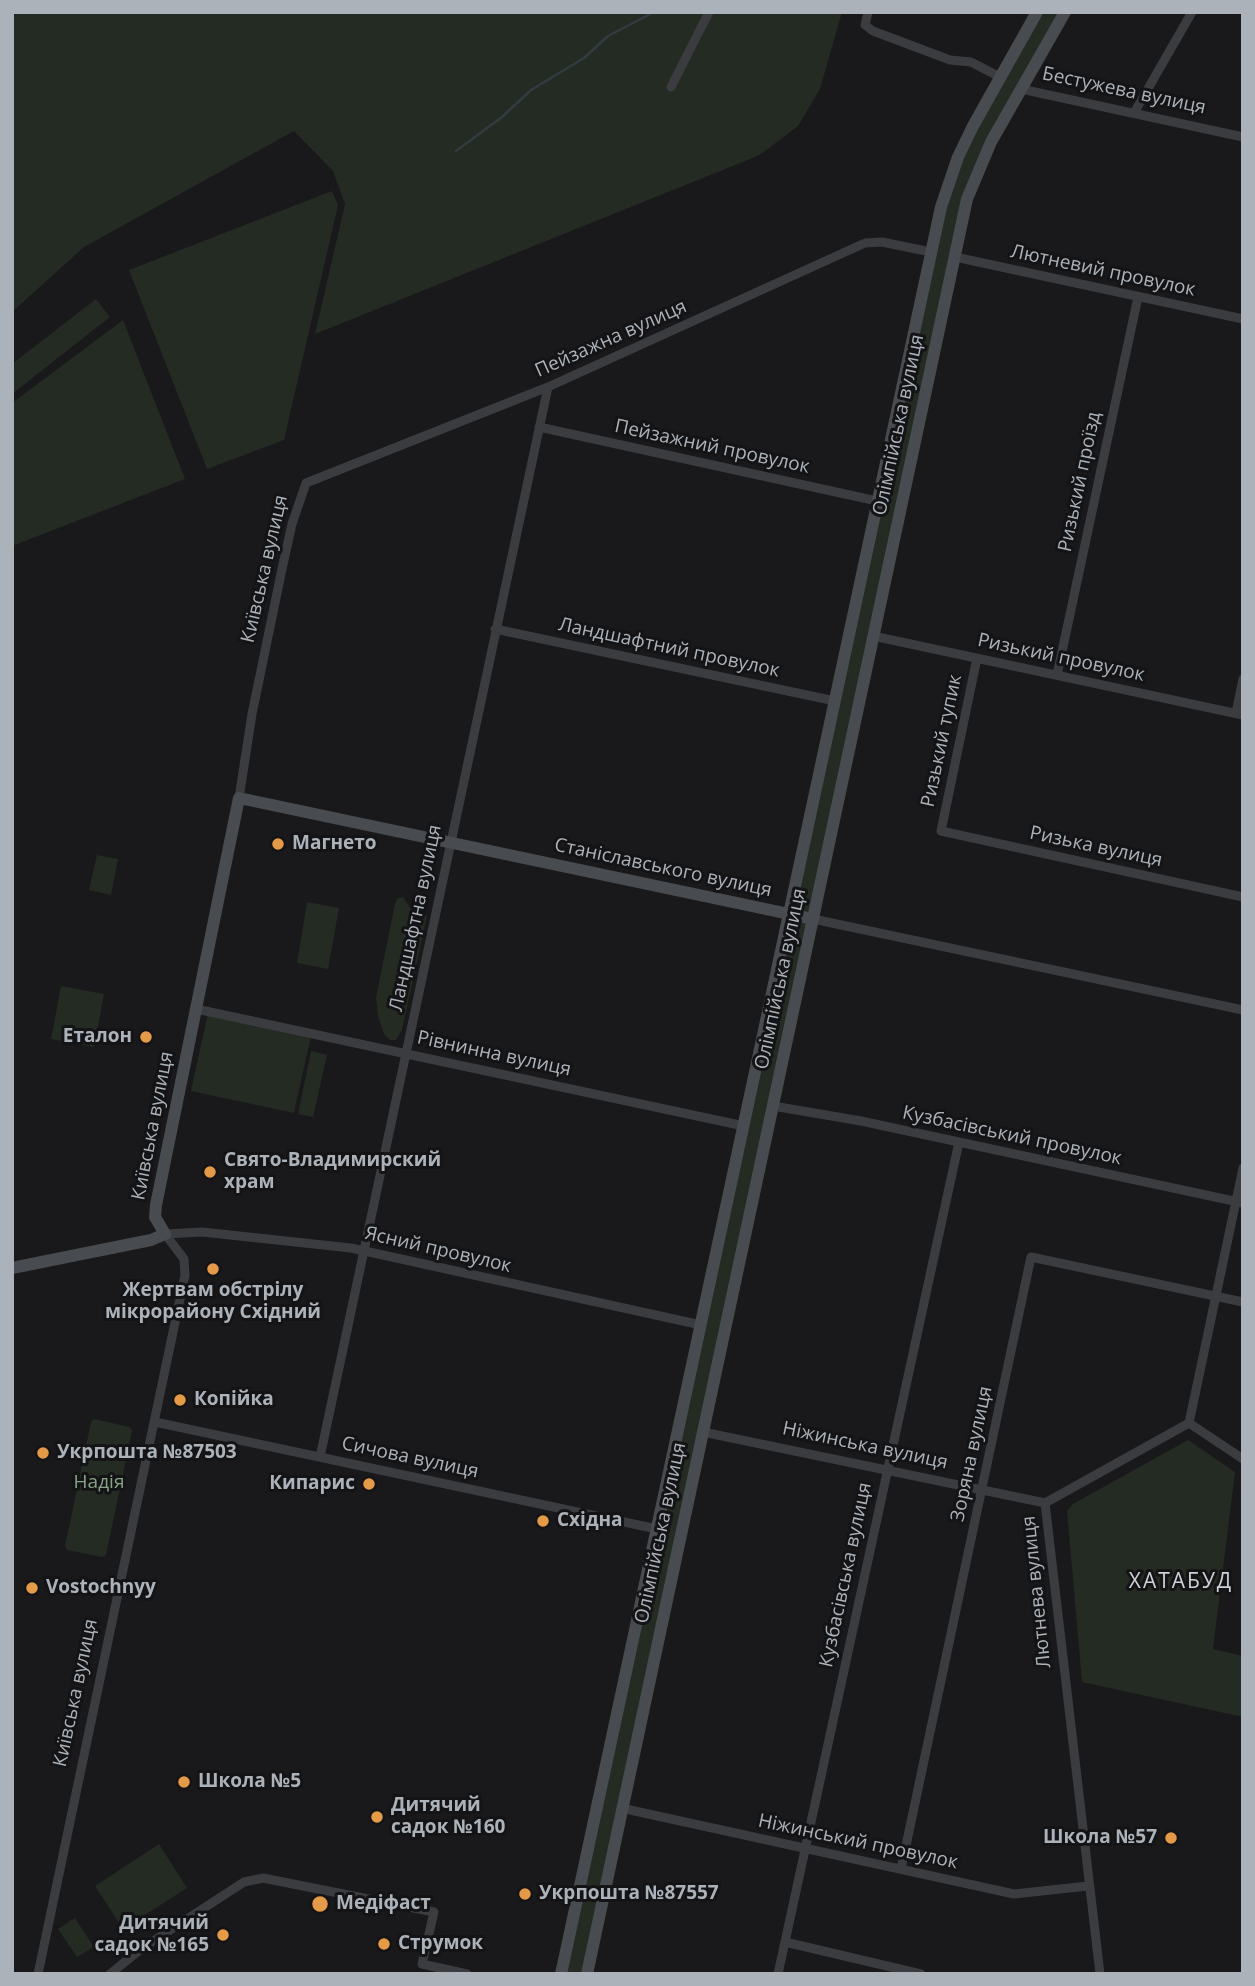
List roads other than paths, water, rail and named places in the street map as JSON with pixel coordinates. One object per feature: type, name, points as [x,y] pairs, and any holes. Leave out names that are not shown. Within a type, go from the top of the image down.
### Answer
[{"type":"main road","name":"Олімпійська вулиця","points":[[561,1974],[931,252],[958,157],[1037,12]]},
{"type":"main road","name":"Олімпійська вулиця","points":[[587,1974],[972,184],[990,142],[1065,12]]},
{"type":"main road","name":"Бестужева вулиця","points":[[1000,77],[1021,89]]},
{"type":"main road","points":[[931,252],[956,257]]},
{"type":"main road","name":"Станіславського вулиця","points":[[239,798],[813,919]]},
{"type":"main road","name":"Київська вулиця","points":[[165,1234],[155,1217],[156,1205],[239,798]]},
{"type":"main road","points":[[12,1268],[151,1240],[165,1234]]},
{"type":"main road","name":"Ніжинська вулиця","points":[[678,1426],[703,1432]]},
{"type":"street","points":[[671,87],[709,12]]},
{"type":"street","points":[[868,12],[865,25],[873,31],[950,60],[971,62],[1000,77]]},
{"type":"street","points":[[1134,113],[1192,12]]},
{"type":"street","name":"Бестужева вулиця","points":[[1021,89],[1243,137]]},
{"type":"street","name":"Пейзажна вулиця","points":[[306,483],[548,387],[865,243],[882,242],[931,252]]},
{"type":"street","name":"Лютневий провулок","points":[[956,257],[1243,319]]},
{"type":"street","name":"Ризький проїзд","points":[[1057,675],[1138,297]]},
{"type":"street","name":"Ландшафтна вулиця","points":[[320,1457],[548,387]]},
{"type":"street","name":"Пейзажний провулок","points":[[539,427],[877,500]]},
{"type":"street","name":"Київська вулиця","points":[[239,798],[252,714],[282,569],[306,483]]},
{"type":"street","name":"Ландшафтний провулок","points":[[495,629],[835,701]]},
{"type":"street","name":"Ризький провулок","points":[[873,636],[1239,714]]},
{"type":"street","name":"Ризький тупик","points":[[941,831],[977,658]]},
{"type":"street","points":[[1239,714],[1243,679]]},
{"type":"street","name":"Ризька вулиця","points":[[941,831],[1243,897]]},
{"type":"street","name":"Станіславського вулиця","points":[[813,919],[1243,1010]]},
{"type":"street","name":"Рівнинна вулиця","points":[[196,1009],[744,1126]]},
{"type":"street","name":"Кузбасівський провулок","points":[[773,1106],[959,1142],[1239,1203]]},
{"type":"street","name":"Кузбасівська вулиця","points":[[778,1974],[959,1142]]},
{"type":"street","points":[[1243,1168],[1239,1203],[1189,1423],[1243,1459]]},
{"type":"street","name":"Ясний провулок","points":[[165,1234],[202,1232],[363,1251],[701,1325]]},
{"type":"street","name":"Київська вулиця","points":[[38,1974],[185,1275],[184,1259],[165,1234]]},
{"type":"street","name":"Зоряна вулиця","points":[[901,1869],[1031,1257],[1243,1302]]},
{"type":"street","name":"Сичова вулиця","points":[[155,1422],[657,1529]]},
{"type":"street","name":"Лютнева вулиця","points":[[1100,1974],[1045,1503],[1189,1423]]},
{"type":"street","name":"Ніжинська вулиця","points":[[703,1432],[1045,1503]]},
{"type":"street","name":"Ніжинський провулок","points":[[621,1808],[1018,1895],[1088,1886]]},
{"type":"street","points":[[110,1974],[141,1949],[244,1882],[263,1878],[433,1912],[422,1964],[467,1974]]},
{"type":"street","points":[[785,1942],[921,1974]]},
{"type":"waterway","points":[[456,151],[502,117],[531,90],[584,58],[608,36],[654,12]]},
{"type":"place","name":"Магнето","points":[[278,844]]},
{"type":"place","name":"Еталон","points":[[146,1037]]},
{"type":"place","name":"Свято-Владимирский храм","points":[[210,1172]]},
{"type":"place","name":"Жертвам обстрілу мікрорайону Східний","points":[[213,1269]]},
{"type":"place","name":"Копійка","points":[[180,1400]]},
{"type":"place","name":"Укрпошта №87503","points":[[43,1453]]},
{"type":"place","name":"Кипарис","points":[[369,1484]]},
{"type":"place","name":"Східна","points":[[543,1521]]},
{"type":"place","name":"Vostochnyy","points":[[32,1588]]},
{"type":"place","name":"Школа №5","points":[[184,1782]]},
{"type":"place","name":"Дитячий садок №160","points":[[377,1817]]},
{"type":"place","name":"Школа №57","points":[[1171,1838]]},
{"type":"place","name":"Укрпошта №87557","points":[[525,1894]]},
{"type":"place","name":"Медіфаст","points":[[320,1904]]},
{"type":"place","name":"Дитячий садок №165","points":[[223,1935]]},
{"type":"place","name":"Струмок","points":[[384,1944]]},
{"type":"district","name":"ХАТАБУД","points":[[1181,1582]]},
{"type":"park label","name":"Надія","points":[[99,1483]]}]
